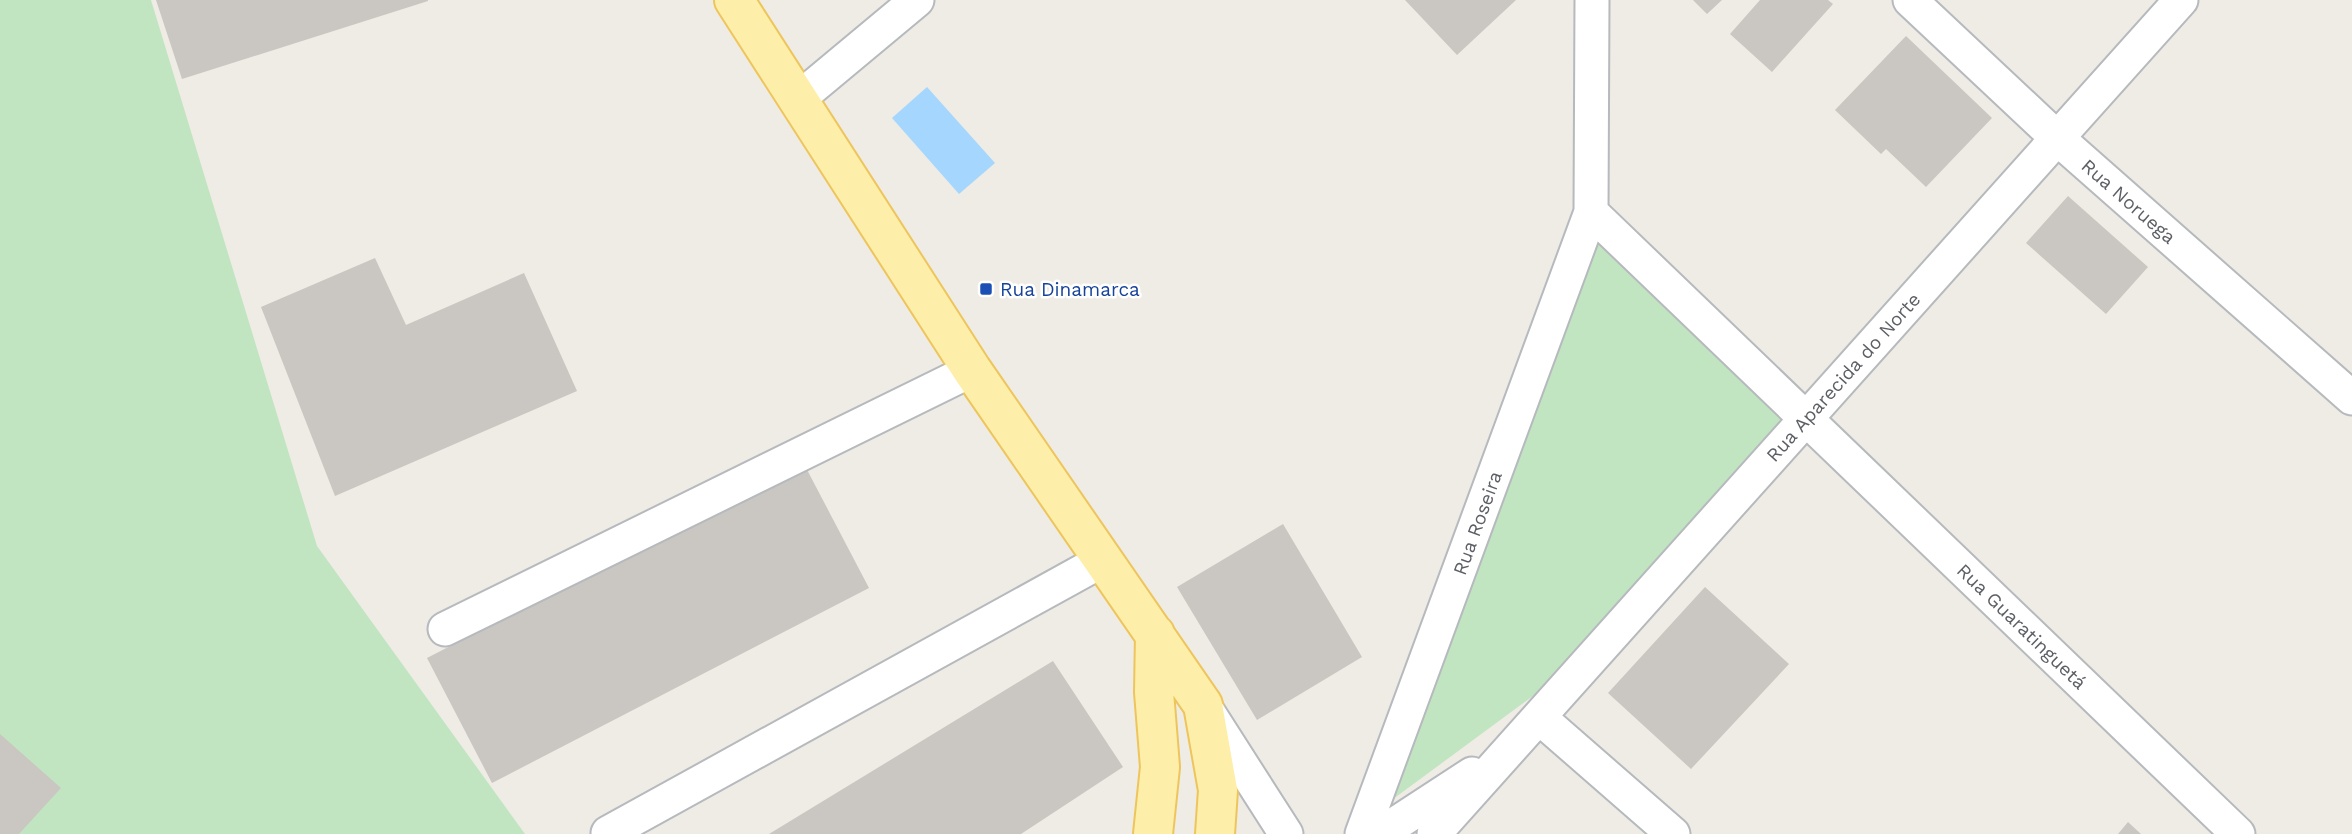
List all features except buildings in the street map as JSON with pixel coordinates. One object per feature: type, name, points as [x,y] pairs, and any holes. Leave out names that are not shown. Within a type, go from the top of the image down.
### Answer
[{"type":"main road","points":[[734,0],[972,370],[1203,705],[1217,790],[1215,834]]},
{"type":"main road","points":[[1153,834],[1160,767],[1154,691],[1155,634]]},
{"type":"street","points":[[797,100],[917,0]]},
{"type":"street","name":"Rua Roseira","points":[[1362,834],[1591,212],[1592,0]]},
{"type":"street","name":"Rua Noruega","points":[[1910,0],[2056,137],[2352,398]]},
{"type":"street","name":"Rua Aparecida do Norte","points":[[1434,834],[2181,0]]},
{"type":"street","points":[[1591,212],[1806,418]]},
{"type":"street","points":[[445,629],[972,370]]},
{"type":"street","name":"Rua Guaratinguetá","points":[[1806,418],[2238,834]]},
{"type":"street","points":[[608,833],[1103,560]]},
{"type":"street","points":[[1203,705],[1286,834]]},
{"type":"street","points":[[1540,718],[1674,834]]},
{"type":"street","name":"Rua Aparecida do Norte","points":[[1381,834],[1505,753]]},
{"type":"green space","points":[[0,0],[151,0],[317,546],[525,834],[0,834]]},
{"type":"green space","points":[[1597,236],[1787,421],[1558,675],[1389,802]]},
{"type":"water","points":[[927,87],[995,163],[959,194],[892,118]]},
{"type":"place","name":"Rua Dinamarca","points":[[986,289]]}]
